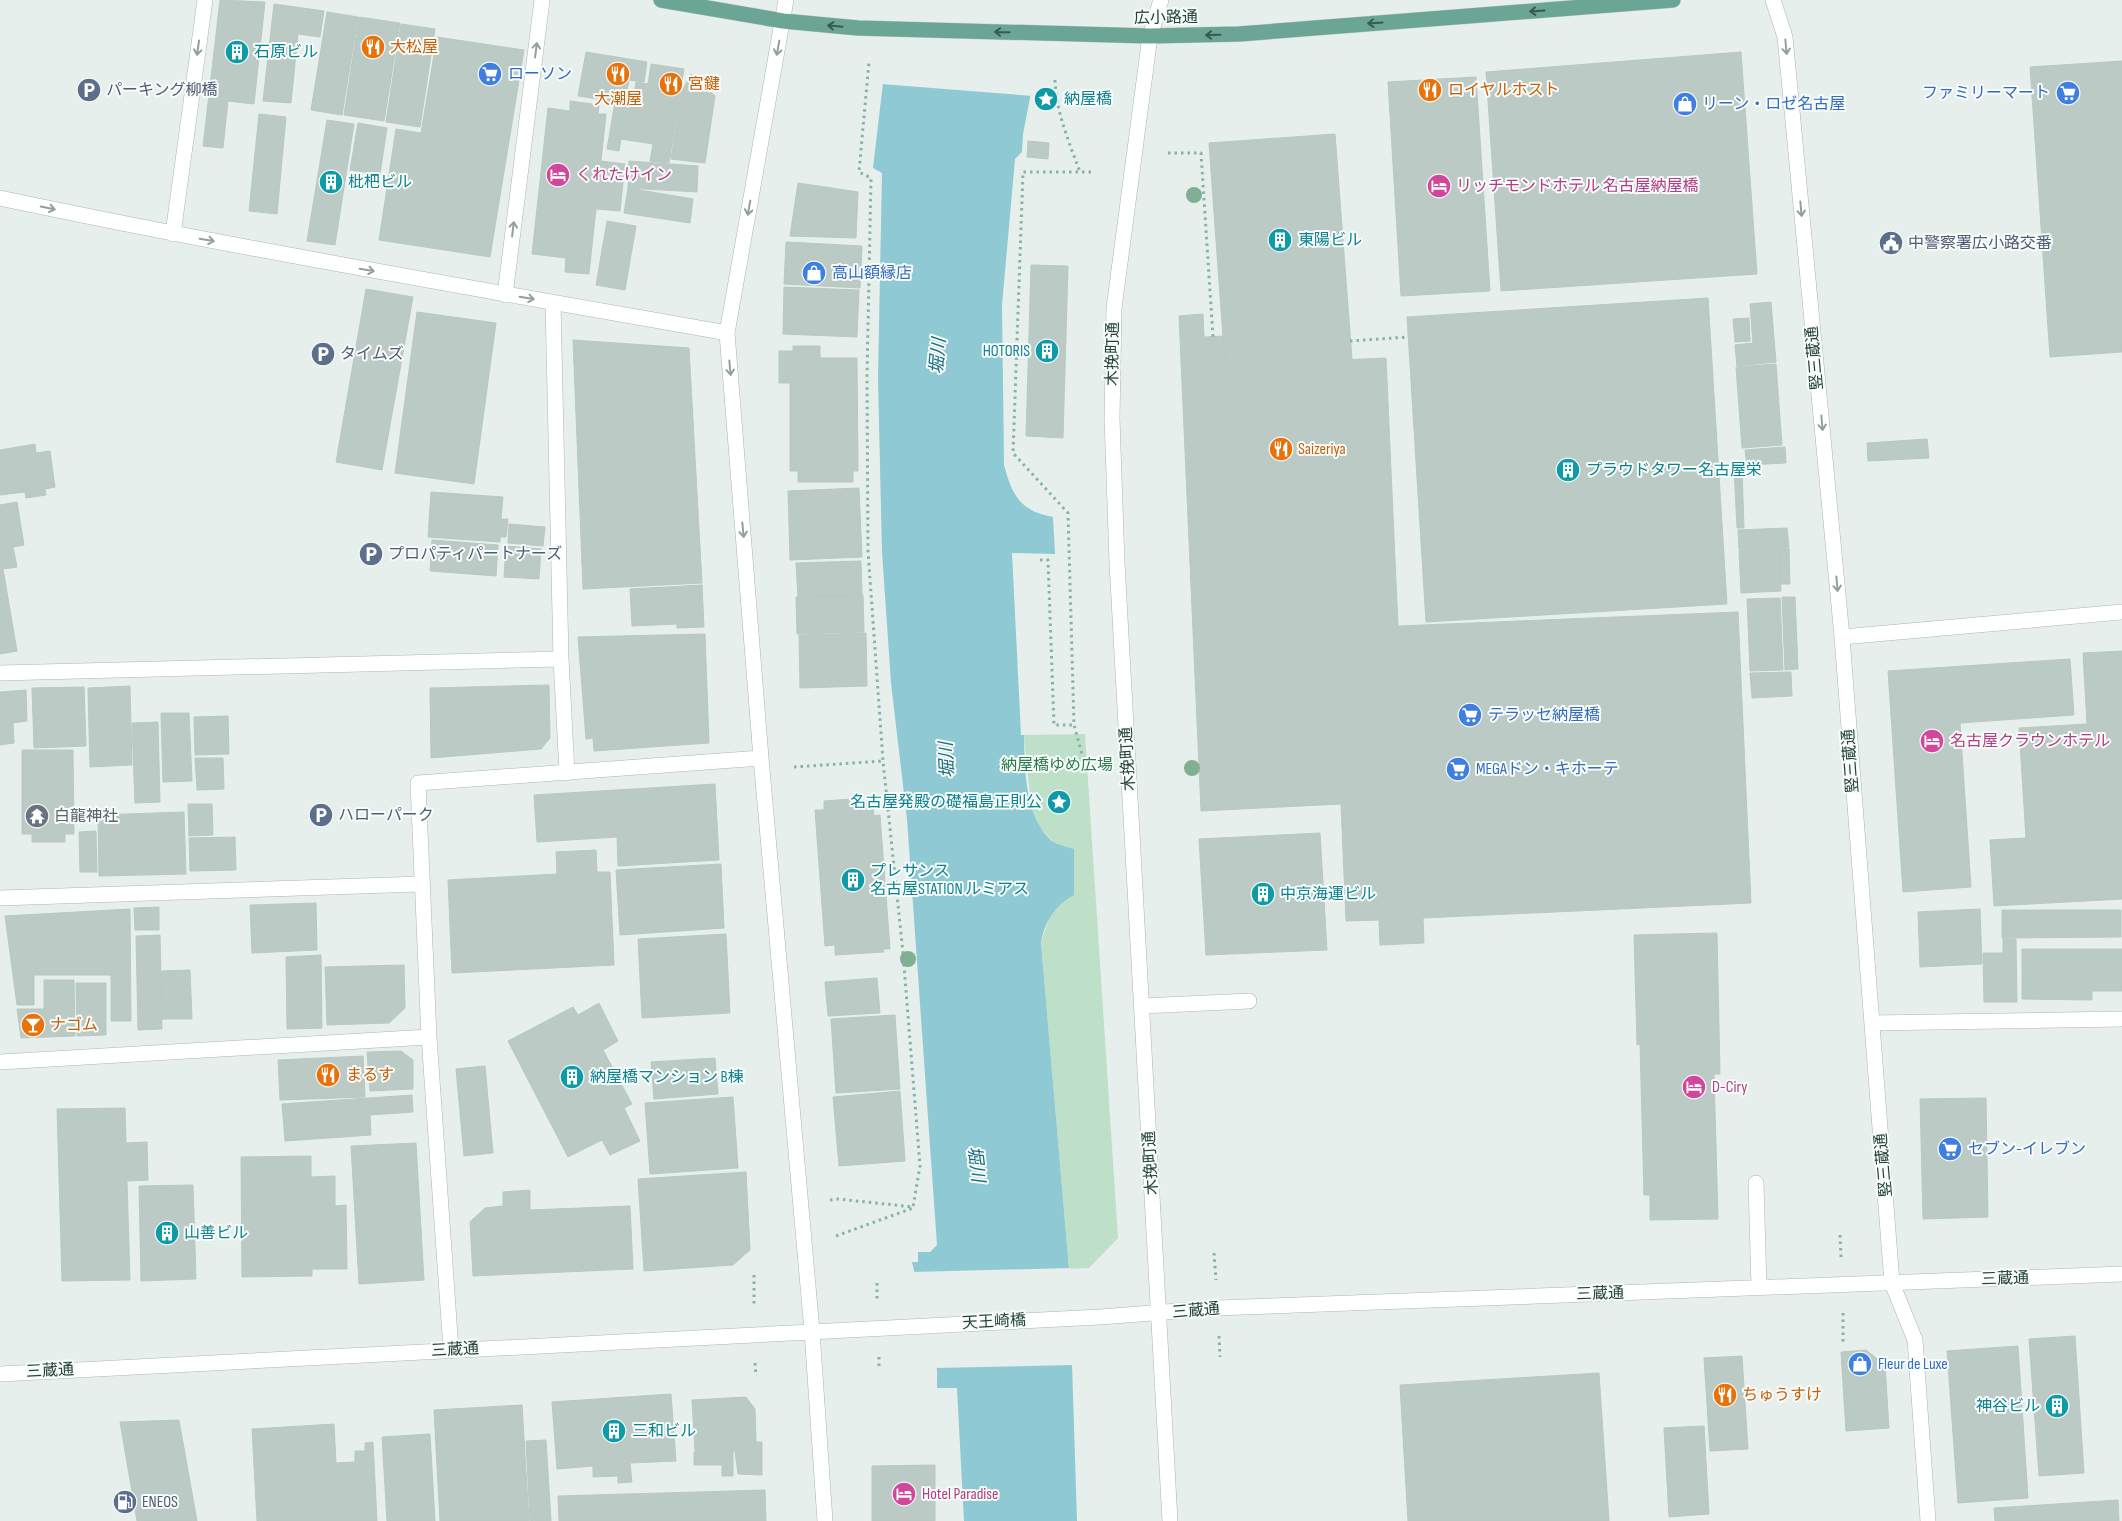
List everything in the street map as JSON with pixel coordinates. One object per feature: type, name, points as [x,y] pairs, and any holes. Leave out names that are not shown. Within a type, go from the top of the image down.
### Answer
[{"type":"main road","name":"広小路通","points":[[661,0],[783,21],[883,29],[1150,36],[1238,34],[1673,0]]},
{"type":"street","points":[[173,234],[205,0]]},
{"type":"street","points":[[505,295],[542,0]]},
{"type":"street","points":[[786,0],[727,333],[761,758],[812,1331],[825,1521]]},
{"type":"street","name":"木挽町通","points":[[1161,0],[1150,36],[1114,308],[1112,418],[1117,563],[1170,1521]]},
{"type":"street","name":"竪三蔵通","points":[[1773,0],[1785,38],[1842,636],[1892,1284],[1915,1340],[1928,1521]]},
{"type":"street","points":[[0,198],[173,234],[505,295],[727,333]]},
{"type":"street","points":[[554,303],[561,659],[567,773]]},
{"type":"street","points":[[1842,636],[2122,612]]},
{"type":"street","points":[[0,673],[561,659]]},
{"type":"street","points":[[451,1350],[429,1038],[418,783],[761,758]]},
{"type":"street","points":[[0,898],[421,884]]},
{"type":"street","points":[[1142,1006],[1248,1001]]},
{"type":"street","points":[[1872,1023],[2122,1019]]},
{"type":"street","points":[[0,1062],[429,1038]]},
{"type":"street","points":[[1756,1183],[1759,1288]]},
{"type":"street","name":"三蔵通","points":[[1079,1318],[1159,1314],[1217,1308],[2122,1274]]},
{"type":"street","name":"天王崎橋","points":[[909,1327],[1079,1318]]},
{"type":"street","name":"三蔵通","points":[[0,1374],[909,1327]]},
{"type":"path","points":[[870,62],[859,172],[871,178],[867,376],[868,551],[883,761],[903,953],[920,1166],[913,1207]]},
{"type":"path","points":[[1055,80],[1055,97],[1080,172]]},
{"type":"path","points":[[1168,153],[1202,153],[1213,337]]},
{"type":"path","points":[[1091,172],[1023,172],[1013,453],[1068,513],[1074,725],[1086,769],[1094,768]]},
{"type":"path","points":[[1350,341],[1408,337]]},
{"type":"path","points":[[1040,560],[1048,560],[1054,725],[1074,725]]},
{"type":"path","points":[[794,767],[883,761]]},
{"type":"path","points":[[830,1200],[838,1198],[913,1207]]},
{"type":"path","points":[[836,1236],[913,1207]]},
{"type":"green space","name":"納屋橋ゆめ広場","points":[[1085,734],[1118,1238],[1089,1268],[1069,1269],[1041,943],[1049,918],[1061,902],[1054,842],[1039,827],[1031,806],[1024,735]]},
{"type":"water","name":"堀川","points":[[1049,0],[1023,134],[1022,152],[1015,159],[1002,305],[1004,465],[1010,485],[1019,500],[1032,510],[1053,517],[1055,554],[1012,553],[1021,735],[1024,735],[1028,791],[1036,819],[1043,831],[1052,841],[1074,849],[1074,895],[1056,909],[1048,921],[1041,943],[1069,1269],[1077,1521],[964,1521],[957,1388],[937,1388],[937,1370],[912,1262],[918,1262],[918,1252],[930,1252],[937,1245],[907,819],[891,683],[882,552],[878,378],[882,173],[873,168],[883,83]]},
{"type":"pier","name":"納屋橋","points":[[892,0],[1052,0],[1033,96],[881,84]]},
{"type":"pier","points":[[1071,1268],[1074,1365],[934,1368],[911,1272]]},
{"type":"building","name":"石原ビル","points":[[220,0],[265,2],[254,104],[228,101],[223,148],[203,146]]},
{"type":"building","points":[[274,4],[324,11],[320,37],[298,34],[291,103],[263,101]]},
{"type":"building","points":[[327,12],[358,17],[342,115],[311,110]]},
{"type":"building","points":[[359,17],[400,23],[384,121],[344,115]]},
{"type":"building","points":[[401,24],[435,29],[420,127],[386,122]]},
{"type":"building","points":[[437,37],[524,50],[490,257],[379,240],[396,129],[421,133]]},
{"type":"building","points":[[586,52],[647,62],[644,82],[629,80],[625,103],[578,96]]},
{"type":"building","points":[[1741,52],[1757,274],[1501,291],[1486,72]]},
{"type":"building","points":[[2122,61],[2122,352],[2050,357],[2030,67]]},
{"type":"building","points":[[651,64],[684,69],[669,163],[650,161],[653,144],[621,139],[619,151],[607,149],[615,102],[632,106],[636,82],[648,84]]},
{"type":"building","points":[[691,74],[715,96],[705,163],[671,159],[681,93]]},
{"type":"building","name":"リッチモンドホテル 名古屋納屋橋","points":[[1476,77],[1490,291],[1401,296],[1388,82]]},
{"type":"building","points":[[570,101],[599,105],[598,114],[606,114],[601,161],[625,164],[620,211],[596,209],[589,274],[565,272],[566,258],[532,254],[548,108],[570,111]]},
{"type":"building","points":[[259,114],[286,117],[277,214],[249,211]]},
{"type":"building","name":"枇杷ビル","points":[[327,120],[354,124],[335,245],[307,241]]},
{"type":"building","points":[[358,123],[387,128],[380,174],[350,170]]},
{"type":"building","name":"東陽ビル","points":[[1335,134],[1352,359],[1225,365],[1209,143]]},
{"type":"building","points":[[1028,141],[1049,143],[1048,159],[1027,157]]},
{"type":"building","points":[[629,161],[698,166],[697,192],[628,188]]},
{"type":"building","points":[[798,183],[858,192],[856,238],[790,236]]},
{"type":"building","points":[[628,188],[693,199],[690,223],[624,213]]},
{"type":"building","points":[[607,221],[636,226],[625,290],[596,285]]},
{"type":"building","points":[[786,242],[862,246],[860,288],[784,284]]},
{"type":"building","name":"HOTORIS","points":[[1031,265],[1068,266],[1063,438],[1026,436]]},
{"type":"building","points":[[784,287],[859,290],[857,337],[783,334]]},
{"type":"building","points":[[366,289],[413,297],[382,470],[336,462]]},
{"type":"building","name":"プラウドタワー名古屋栄","points":[[1708,298],[1727,604],[1426,622],[1407,317]]},
{"type":"building","points":[[1771,302],[1776,362],[1737,366],[1735,345],[1753,343],[1750,304]]},
{"type":"building","points":[[417,312],[496,323],[474,484],[395,473]]},
{"type":"building","name":"テラッセ納屋橋","points":[[1203,314],[1204,337],[1224,336],[1225,365],[1386,358],[1398,626],[1738,612],[1751,903],[1423,918],[1424,943],[1380,945],[1379,920],[1346,921],[1341,804],[1201,811],[1179,316]]},
{"type":"building","points":[[1749,318],[1750,341],[1735,342],[1733,319]]},
{"type":"building","points":[[573,340],[689,348],[702,583],[583,589]]},
{"type":"building","points":[[793,346],[820,346],[820,358],[857,358],[858,471],[853,471],[853,482],[798,482],[798,471],[790,471],[790,383],[779,383],[779,351],[793,351]]},
{"type":"building","points":[[1776,364],[1782,445],[1742,448],[1736,367]]},
{"type":"building","points":[[1927,439],[1929,458],[1868,461],[1867,443]]},
{"type":"building","points":[[35,444],[36,453],[50,451],[55,487],[45,489],[46,495],[26,498],[25,492],[0,495],[0,450]]},
{"type":"building","points":[[1785,447],[1786,463],[1747,465],[1745,450]]},
{"type":"building","points":[[1734,468],[1742,468],[1744,528],[1737,528]]},
{"type":"building","points":[[859,488],[862,557],[790,560],[788,491]]},
{"type":"building","points":[[431,492],[503,497],[501,519],[508,519],[506,537],[500,537],[500,542],[428,537]]},
{"type":"building","points":[[17,502],[24,545],[13,547],[17,567],[3,569],[17,651],[0,654],[0,505]]},
{"type":"building","points":[[509,524],[545,527],[543,546],[508,543]]},
{"type":"building","points":[[1787,528],[1789,547],[1739,549],[1738,530]]},
{"type":"building","points":[[432,540],[498,545],[496,576],[430,571]]},
{"type":"building","points":[[506,546],[541,549],[539,579],[504,577]]},
{"type":"building","points":[[1779,548],[1789,548],[1790,584],[1781,584]]},
{"type":"building","points":[[1779,548],[1781,591],[1741,593],[1739,550]]},
{"type":"building","points":[[861,561],[862,595],[798,597],[796,563]]},
{"type":"building","points":[[702,585],[704,627],[677,628],[677,624],[632,626],[630,589]]},
{"type":"building","points":[[863,595],[864,632],[797,634],[796,597]]},
{"type":"building","points":[[1782,597],[1795,597],[1798,669],[1785,670]]},
{"type":"building","points":[[1780,598],[1783,670],[1750,671],[1747,599]]},
{"type":"building","points":[[866,633],[867,686],[800,688],[799,635]]},
{"type":"building","points":[[705,634],[709,743],[594,751],[593,738],[586,739],[578,637]]},
{"type":"building","points":[[2122,651],[2122,899],[1994,906],[1990,840],[2026,838],[2019,728],[2087,724],[2083,653]]},
{"type":"building","points":[[2070,659],[2074,715],[1960,723],[1971,887],[1903,892],[1888,671]]},
{"type":"building","points":[[1791,672],[1792,696],[1752,698],[1750,673]]},
{"type":"building","points":[[549,685],[550,738],[541,749],[431,758],[430,688]]},
{"type":"building","points":[[130,686],[132,765],[90,767],[88,688]]},
{"type":"building","points":[[84,687],[86,746],[34,748],[32,688]]},
{"type":"building","points":[[26,690],[27,721],[13,723],[14,743],[0,745],[0,692]]},
{"type":"building","points":[[161,713],[189,713],[192,781],[163,782]]},
{"type":"building","points":[[228,716],[229,754],[195,755],[194,717]]},
{"type":"building","points":[[158,722],[160,802],[135,803],[132,723]]},
{"type":"building","points":[[22,750],[73,750],[74,834],[65,834],[65,842],[32,842],[32,834],[22,834]]},
{"type":"building","points":[[195,758],[223,758],[224,789],[197,790]]},
{"type":"building","points":[[715,784],[719,860],[618,866],[617,837],[537,842],[534,795]]},
{"type":"building","name":"プレサンス 名古屋STATION ルミアス","points":[[851,799],[851,802],[872,800],[874,816],[880,815],[890,949],[883,949],[884,952],[835,955],[835,945],[825,946],[815,810],[824,810],[824,801]]},
{"type":"building","points":[[188,804],[212,804],[213,835],[189,836]]},
{"type":"building","points":[[184,812],[186,874],[99,876],[98,815]]},
{"type":"building","points":[[96,831],[97,872],[80,872],[79,832]]},
{"type":"building","name":"中京海運ビル","points":[[1320,833],[1327,950],[1206,955],[1199,839]]},
{"type":"building","points":[[235,837],[236,870],[190,871],[189,838]]},
{"type":"building","points":[[596,850],[597,872],[610,872],[614,965],[452,973],[448,880],[557,874],[556,852]]},
{"type":"building","points":[[721,864],[724,928],[620,935],[616,870]]},
{"type":"building","points":[[316,903],[317,950],[252,953],[250,905]]},
{"type":"building","points":[[159,907],[159,930],[135,930],[134,908]]},
{"type":"building","points":[[130,909],[131,1021],[111,1021],[111,975],[34,975],[34,1005],[17,1005],[5,916]]},
{"type":"building","points":[[1980,909],[1982,964],[1920,967],[1918,912]]},
{"type":"building","points":[[2002,910],[2121,910],[2121,937],[2002,938]]},
{"type":"building","points":[[1717,933],[1720,1074],[1714,1074],[1718,1219],[1650,1220],[1650,1195],[1644,1195],[1640,1044],[1637,1045],[1634,935]]},
{"type":"building","points":[[726,934],[730,1013],[642,1018],[638,939]]},
{"type":"building","points":[[160,935],[162,1029],[138,1030],[136,936]]},
{"type":"building","points":[[2003,939],[2016,939],[2017,1002],[1984,1002],[1983,953],[2003,953]]},
{"type":"building","points":[[2022,949],[2122,949],[2122,991],[2092,991],[2092,1000],[2022,999]]},
{"type":"building","points":[[321,955],[322,1028],[287,1029],[286,957]]},
{"type":"building","points":[[404,965],[405,1008],[389,1023],[327,1025],[325,967]]},
{"type":"building","points":[[190,970],[192,1019],[162,1019],[161,971]]},
{"type":"building","points":[[877,978],[880,1013],[828,1016],[825,982]]},
{"type":"building","points":[[44,980],[74,980],[75,1036],[21,1038],[17,1009],[44,1009]]},
{"type":"building","points":[[76,983],[106,983],[106,1035],[77,1036]]},
{"type":"building","name":"納屋橋マンション B棟","points":[[599,1003],[618,1041],[603,1050],[632,1104],[624,1108],[640,1141],[610,1155],[602,1140],[568,1157],[508,1041],[573,1007],[578,1015]]},
{"type":"building","points":[[895,1015],[900,1089],[836,1093],[831,1019]]},
{"type":"building","points":[[401,1051],[413,1060],[413,1089],[370,1091],[367,1052]]},
{"type":"building","points":[[363,1056],[365,1097],[280,1100],[278,1060]]},
{"type":"building","points":[[715,1058],[718,1094],[654,1099],[651,1062]]},
{"type":"building","points":[[485,1066],[493,1153],[464,1156],[456,1069]]},
{"type":"building","points":[[900,1091],[905,1161],[839,1166],[833,1097]]},
{"type":"building","points":[[412,1095],[413,1112],[370,1115],[371,1135],[285,1141],[282,1104]]},
{"type":"building","points":[[733,1097],[738,1168],[650,1174],[645,1103]]},
{"type":"building","points":[[1986,1098],[1988,1217],[1923,1219],[1920,1099]]},
{"type":"building","points":[[125,1108],[126,1143],[147,1142],[148,1180],[127,1181],[130,1280],[62,1281],[57,1109]]},
{"type":"building","points":[[416,1143],[424,1280],[359,1284],[351,1146]]},
{"type":"building","points":[[311,1156],[311,1177],[335,1176],[335,1206],[346,1205],[347,1269],[312,1269],[312,1276],[242,1277],[241,1157]]},
{"type":"building","points":[[746,1172],[750,1250],[733,1265],[644,1271],[638,1179]]},
{"type":"building","name":"山善ビル","points":[[193,1185],[196,1279],[141,1281],[139,1186]]},
{"type":"building","points":[[530,1190],[530,1210],[630,1206],[633,1269],[473,1276],[470,1222],[485,1208],[503,1206],[503,1192]]},
{"type":"building","name":"神谷ビル","points":[[2075,1336],[2084,1473],[2039,1476],[2029,1339]]},
{"type":"building","points":[[2018,1346],[2028,1498],[1958,1503],[1947,1351]]},
{"type":"building","points":[[1866,1350],[1885,1365],[1889,1428],[1846,1431],[1841,1352]]},
{"type":"building","points":[[1742,1356],[1748,1449],[1710,1451],[1704,1358]]},
{"type":"building","points":[[1599,1373],[1609,1521],[1408,1521],[1400,1385]]},
{"type":"building","name":"三和ビル","points":[[671,1394],[676,1461],[630,1463],[632,1482],[618,1483],[618,1476],[593,1477],[593,1466],[557,1469],[552,1402]]},
{"type":"building","points":[[746,1397],[755,1409],[756,1442],[762,1442],[762,1475],[738,1474],[735,1451],[695,1451],[692,1400]]},
{"type":"building","points":[[522,1405],[529,1521],[440,1521],[434,1410]]},
{"type":"building","points":[[179,1420],[197,1521],[137,1521],[120,1422]]},
{"type":"building","points":[[334,1424],[336,1463],[355,1462],[355,1451],[365,1451],[365,1443],[373,1442],[377,1521],[257,1521],[252,1429]]},
{"type":"building","points":[[1704,1426],[1709,1514],[1669,1517],[1664,1428]]},
{"type":"building","points":[[430,1434],[435,1521],[387,1521],[382,1437]]},
{"type":"building","points":[[546,1440],[551,1521],[530,1521],[526,1441]]},
{"type":"building","points":[[733,1451],[733,1476],[722,1476],[722,1465],[694,1465],[694,1452]]},
{"type":"building","name":"Hotel Paradise","points":[[935,1465],[935,1521],[872,1521],[872,1466]]},
{"type":"building","points":[[765,1490],[766,1521],[559,1521],[558,1496]]},
{"type":"building","points":[[2118,1500],[2119,1521],[1995,1521],[1994,1508]]},
{"type":"place","name":"大松屋","points":[[373,47]]},
{"type":"place","name":"石原ビル","points":[[237,52]]},
{"type":"place","name":"ローソン","points":[[490,74]]},
{"type":"place","name":"大潮屋","points":[[618,74]]},
{"type":"place","name":"宮鍵","points":[[671,84]]},
{"type":"place","name":"パーキング柳橋","points":[[89,90]]},
{"type":"place","name":"ロイヤルホスト","points":[[1430,90]]},
{"type":"place","name":"ファミリーマート","points":[[2068,93]]},
{"type":"place","name":"納屋橋","points":[[1046,99]]},
{"type":"place","name":"リーン・ロゼ名古屋","points":[[1685,104]]},
{"type":"place","name":"くれたけイン","points":[[558,175]]},
{"type":"place","name":"枇杷ビル","points":[[331,182]]},
{"type":"place","name":"リッチモンドホテル 名古屋納屋橋","points":[[1439,186]]},
{"type":"place","name":"東陽ビル","points":[[1280,240]]},
{"type":"place","name":"中警察署広小路交番","points":[[1891,243]]},
{"type":"place","name":"高山額縁店","points":[[814,273]]},
{"type":"place","name":"HOTORIS","points":[[1047,351]]},
{"type":"place","name":"タイムズ","points":[[323,354]]},
{"type":"place","name":"Saizeriya","points":[[1281,449]]},
{"type":"place","name":"プラウドタワー名古屋栄","points":[[1568,470]]},
{"type":"place","name":"プロパティパートナーズ","points":[[371,554]]},
{"type":"place","name":"テラッセ納屋橋","points":[[1470,715]]},
{"type":"place","name":"名古屋クラウンホテル","points":[[1932,741]]},
{"type":"place","name":"MEGAドン・キホーテ","points":[[1458,769]]},
{"type":"place","name":"名古屋発殿の礎福島正則公","points":[[1059,802]]},
{"type":"place","name":"ハローパーク","points":[[321,815]]},
{"type":"place","name":"白龍神社","points":[[37,816]]},
{"type":"place","name":"プレサンス 名古屋STATION ルミアス","points":[[853,880]]},
{"type":"place","name":"中京海運ビル","points":[[1263,894]]},
{"type":"place","name":"ナゴム","points":[[33,1025]]},
{"type":"place","name":"まるす","points":[[328,1075]]},
{"type":"place","name":"納屋橋マンション B棟","points":[[572,1077]]},
{"type":"place","name":"D-Ciry","points":[[1694,1087]]},
{"type":"place","name":"セブン-イレブン","points":[[1950,1149]]},
{"type":"place","name":"山善ビル","points":[[167,1233]]},
{"type":"place","name":"Fleur de Luxe","points":[[1860,1364]]},
{"type":"place","name":"ちゅうすけ","points":[[1725,1395]]},
{"type":"place","name":"神谷ビル","points":[[2057,1406]]},
{"type":"place","name":"三和ビル","points":[[614,1431]]},
{"type":"place","name":"Hotel Paradise","points":[[904,1494]]},
{"type":"place","name":"ENEOS","points":[[125,1502]]}]
